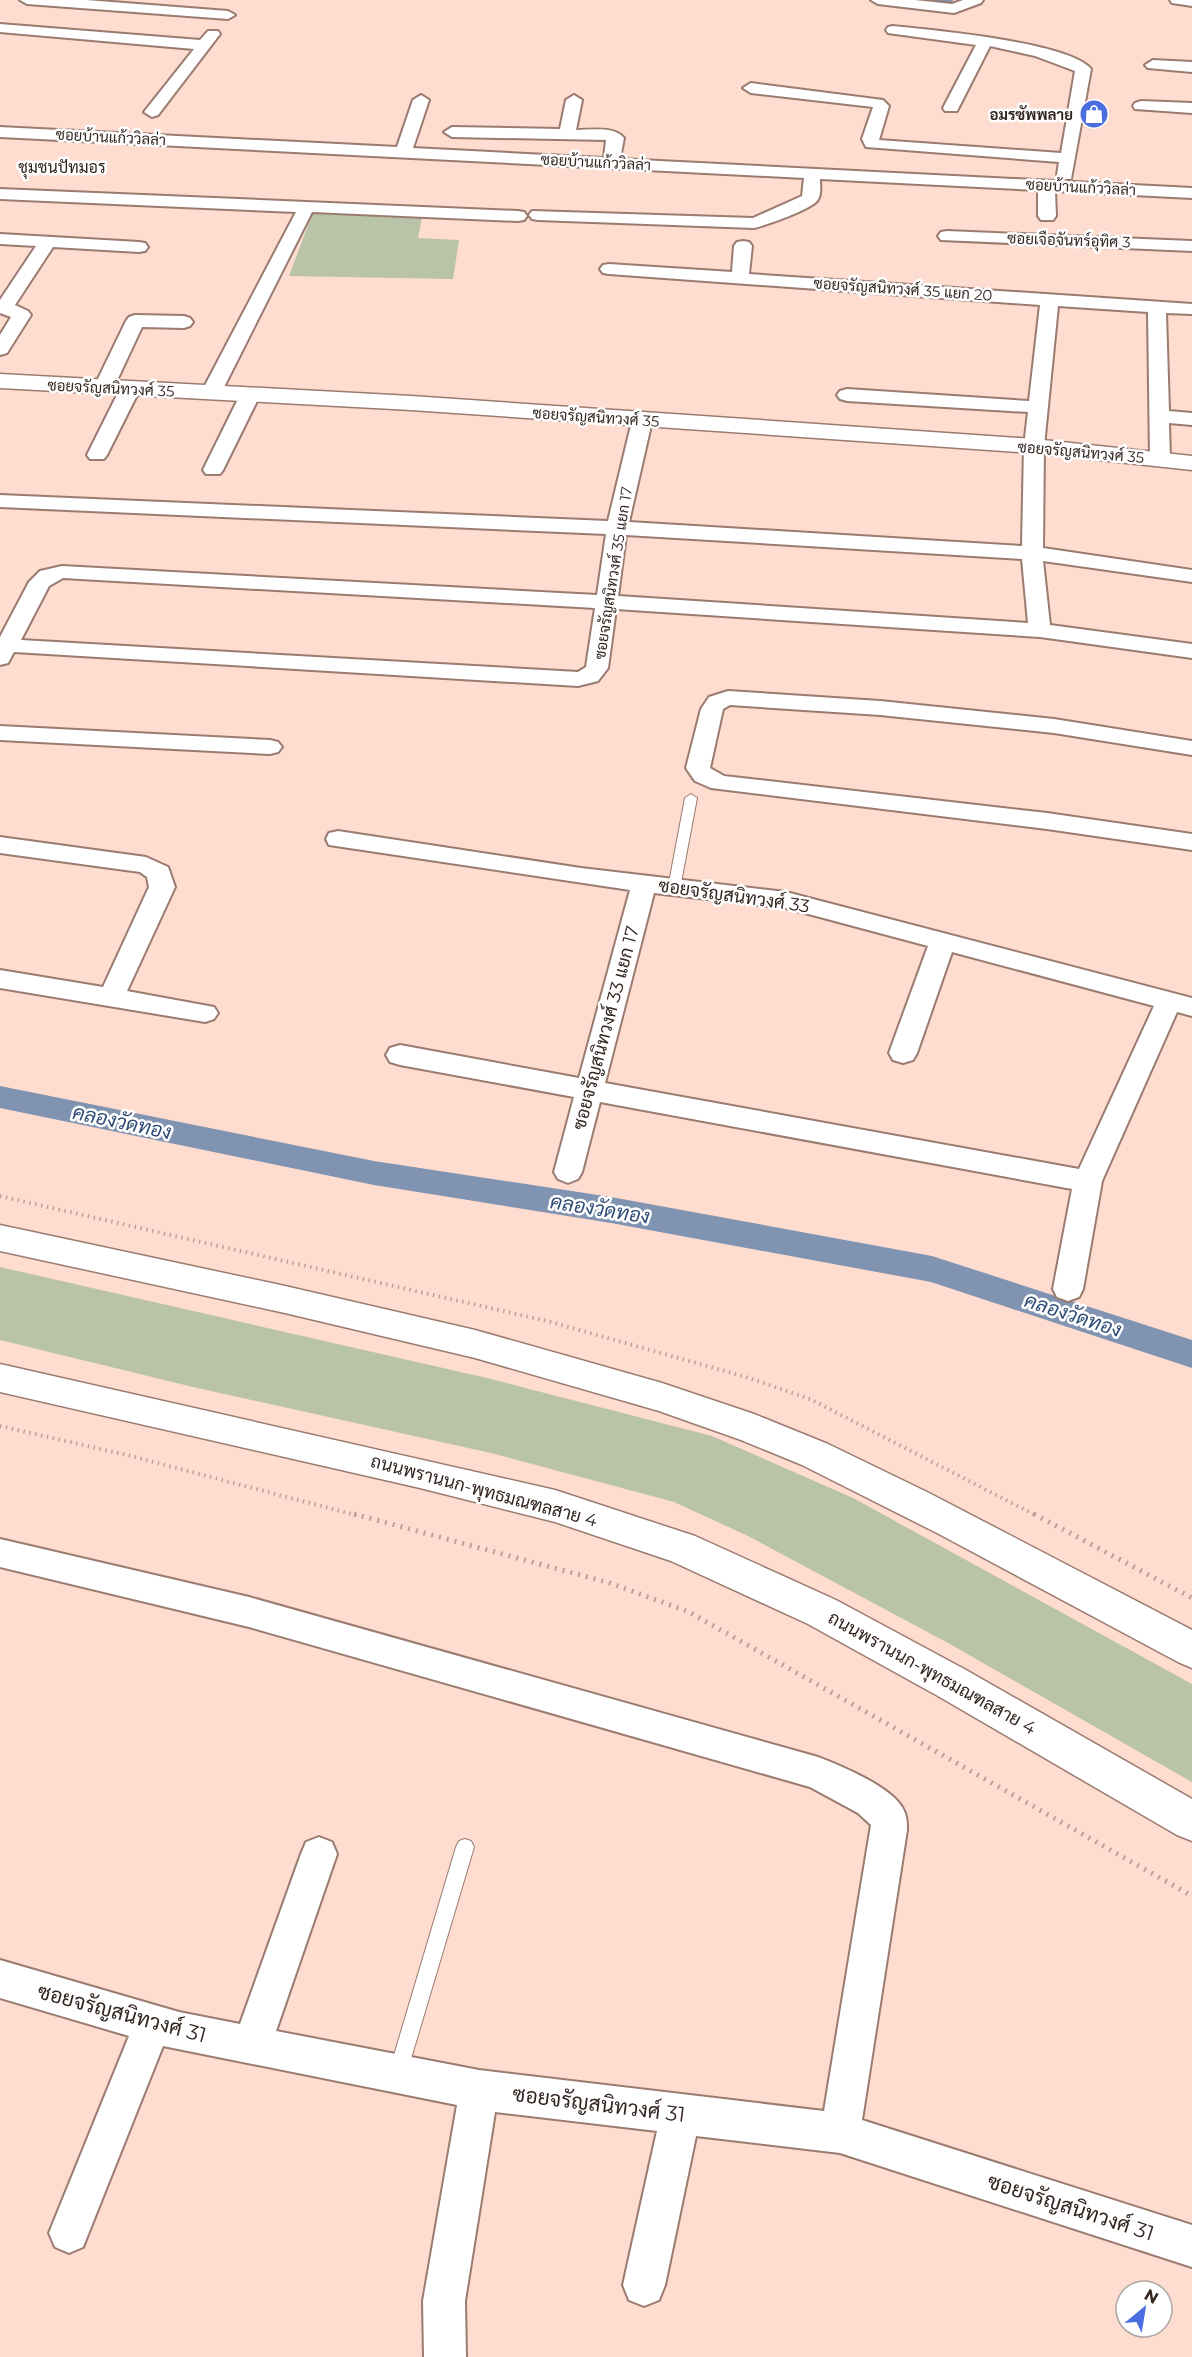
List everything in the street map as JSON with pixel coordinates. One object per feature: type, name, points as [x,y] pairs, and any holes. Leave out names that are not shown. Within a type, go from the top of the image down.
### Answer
[{"type":"main road","name":"ซอยจรัญสนิทวงศ์ 35","points":[[0,381],[411,404],[1034,447],[1192,462]]},
{"type":"main road","points":[[0,1238],[315,1307],[475,1345],[621,1384],[756,1430],[872,1482],[1014,1553],[1192,1650]]},
{"type":"main road","name":"ถนนพรานนก-พุทธมณฑลสาย 4","points":[[0,1378],[409,1470],[544,1503],[681,1548],[822,1612],[952,1683],[1192,1821]]},
{"type":"street","points":[[27,0],[228,15]]},
{"type":"street","points":[[152,112],[240,0]]},
{"type":"street","points":[[878,0],[954,9],[975,0]]},
{"type":"street","points":[[1177,0],[1192,2]]},
{"type":"street","points":[[0,28],[205,45]]},
{"type":"street","points":[[893,30],[985,42],[1049,56],[1083,69],[1064,186]]},
{"type":"street","points":[[951,108],[985,42]]},
{"type":"street","points":[[1153,65],[1192,67]]},
{"type":"street","points":[[751,88],[877,103],[881,106],[870,139],[872,144],[878,146],[1068,158]]},
{"type":"street","points":[[403,153],[421,100]]},
{"type":"street","points":[[567,134],[574,100]]},
{"type":"street","points":[[1141,106],[1192,108]]},
{"type":"street","points":[[452,132],[615,136],[611,163]]},
{"type":"street","name":"ซอยบ้านแก้ววิลล่า","points":[[3,135],[1192,193]]},
{"type":"street","points":[[538,215],[754,223],[809,199],[812,193],[812,174]]},
{"type":"street","points":[[1046,186],[1047,216]]},
{"type":"street","points":[[0,194],[518,216]]},
{"type":"street","points":[[212,393],[307,206]]},
{"type":"street","name":"ซอยเจือจันทร์อุทิศ 3","points":[[947,236],[1192,246]]},
{"type":"street","points":[[0,239],[139,247]]},
{"type":"street","points":[[0,349],[22,315],[5,308],[7,290],[47,243]]},
{"type":"street","points":[[740,278],[743,246]]},
{"type":"street","name":"ซอยจรัญสนิทวงศ์ 35 แยก 20","points":[[609,269],[1192,309]]},
{"type":"street","points":[[1040,630],[1032,553],[1034,447],[1050,300]]},
{"type":"street","points":[[1157,306],[1160,459]]},
{"type":"street","points":[[104,387],[135,321],[184,322]]},
{"type":"street","points":[[97,455],[130,389]]},
{"type":"street","points":[[213,470],[250,395]]},
{"type":"street","points":[[847,395],[1038,406]]},
{"type":"street","points":[[1159,416],[1192,419]]},
{"type":"street","name":"ซอยจรัญสนิทวงศ์ 35 แยก 17","points":[[2,649],[578,680],[590,676],[597,668],[617,528],[642,421]]},
{"type":"street","points":[[0,501],[617,528],[1032,553],[1192,576]]},
{"type":"street","points":[[2,649],[40,582],[48,576],[62,573],[607,602],[1040,630],[1192,651]]},
{"type":"street","points":[[1192,748],[1054,726],[880,708],[728,698],[717,702],[712,709],[698,768],[703,776],[719,783],[1047,821],[1192,842]]},
{"type":"street","points":[[0,733],[270,747]]},
{"type":"street","name":"ซอยจรัญสนิทวงศ์ 33","points":[[338,839],[581,876],[786,900],[1181,1004]]},
{"type":"street","points":[[0,845],[146,865],[159,873],[162,887],[111,998]]},
{"type":"street","name":"ซอยจรัญสนิทวงศ์ 33 แยก 17","points":[[568,1172],[644,884]]},
{"type":"street","points":[[903,1053],[943,941]]},
{"type":"street","points":[[0,979],[206,1013]]},
{"type":"street","points":[[1068,1289],[1088,1180],[1181,1004]]},
{"type":"street","points":[[400,1055],[1088,1180]]},
{"type":"street","points":[[0,1552],[249,1612],[818,1773],[871,1801],[889,1818],[889,1830],[840,2133]]},
{"type":"street","points":[[252,2045],[319,1854]]},
{"type":"street","name":"ซอยจรัญสนิทวงศ์ 31","points":[[0,1979],[179,2031],[479,2090],[840,2133],[1192,2246]]},
{"type":"street","points":[[69,2233],[153,2023]]},
{"type":"street","points":[[445,2357],[444,2301],[479,2090]]},
{"type":"street","points":[[644,2285],[681,2114]]},
{"type":"lane","points":[[674,888],[691,798]]},
{"type":"lane","points":[[397,2074],[465,1847]]},
{"type":"path","points":[[0,1426],[131,1456],[546,1565],[689,1611],[1192,1896]]},
{"type":"green space","points":[[313,212],[422,217],[418,238],[459,240],[453,279],[289,276]]},
{"type":"green space","points":[[0,1267],[487,1378],[712,1436],[853,1498],[1192,1684],[1192,1782],[948,1643],[748,1536],[674,1502],[491,1453],[193,1387],[0,1340]]},
{"type":"waterway","points":[[933,0],[945,1]]},
{"type":"waterway","name":"คลองวัดทอง","points":[[0,1097],[374,1173],[611,1210],[932,1269],[1192,1354]]},
{"type":"place","name":"อมรซัพพลาย","points":[[1094,114]]},
{"type":"district","name":"ชุมชนปัทมอร","points":[[62,167]]}]
